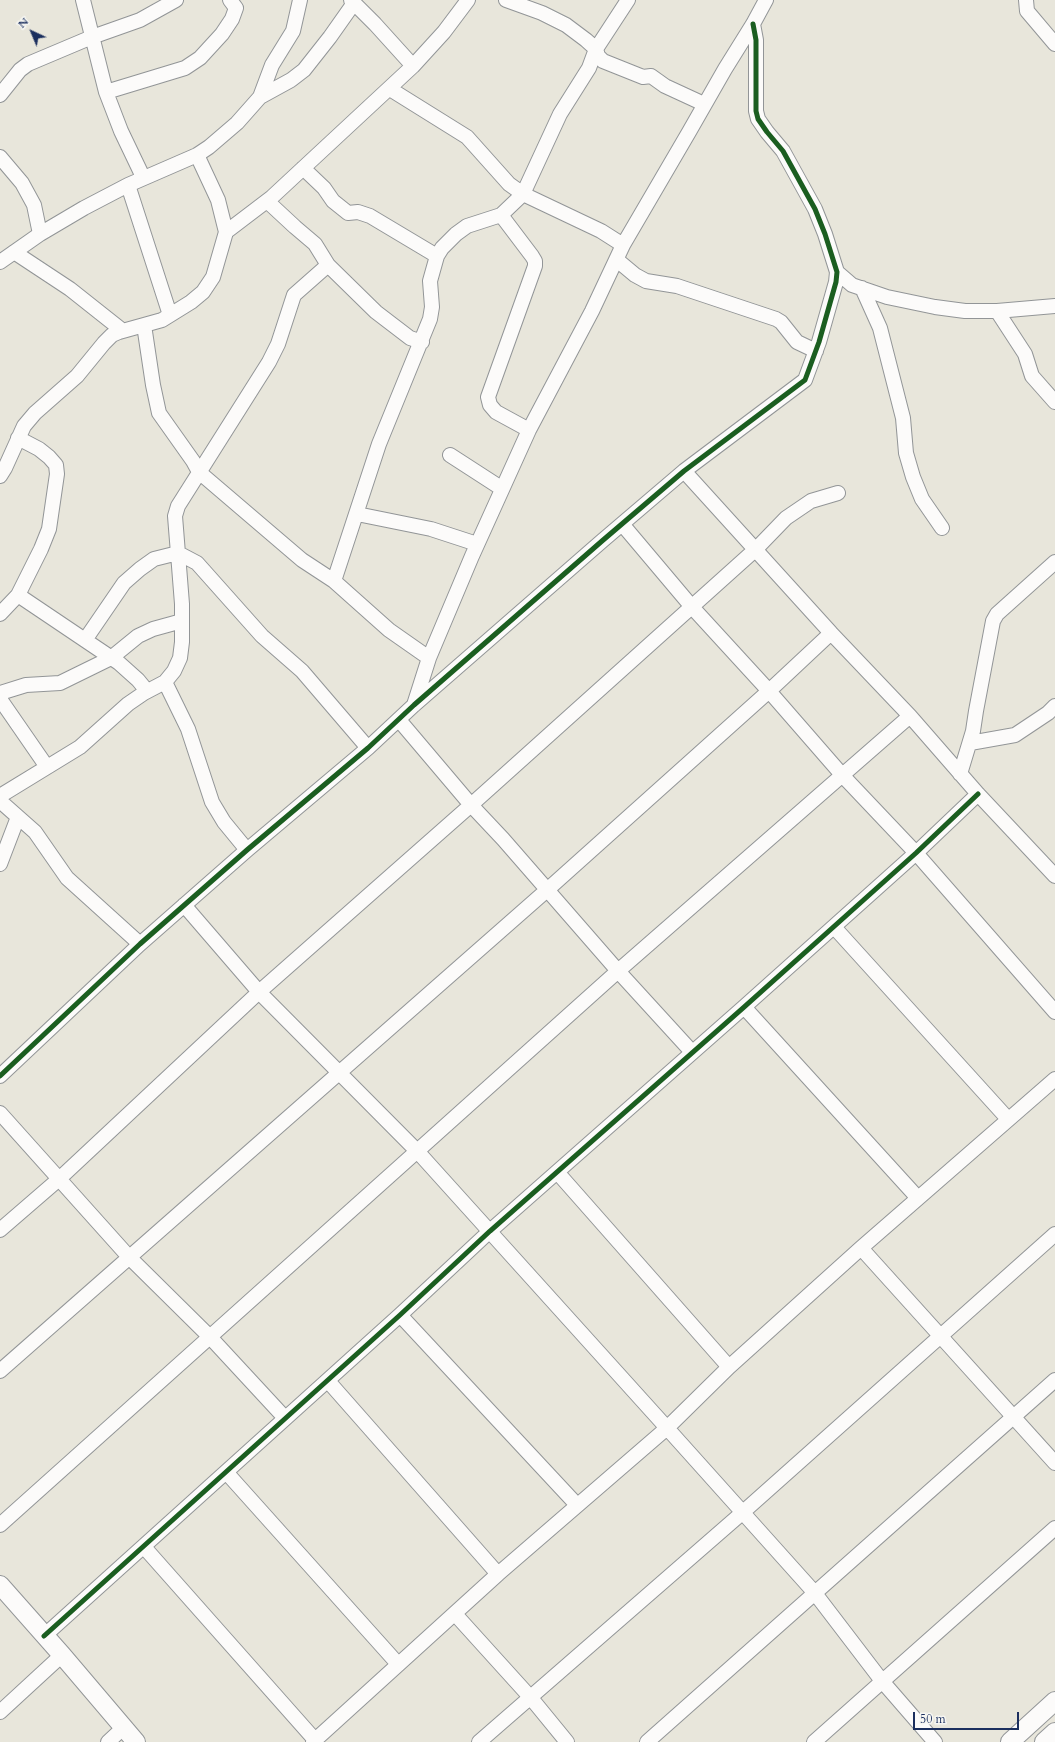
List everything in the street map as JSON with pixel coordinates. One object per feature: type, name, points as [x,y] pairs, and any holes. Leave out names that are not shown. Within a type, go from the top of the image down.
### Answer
[{"type":"main road","points":[[2,1592],[62,1655],[136,1742]]},
{"type":"main road","points":[[1010,1742],[1055,1701]]},
{"type":"main road","points":[[1044,1742],[1055,1732]]},
{"type":"street","points":[[83,0],[106,92],[121,131],[143,177]]},
{"type":"street","points":[[0,95],[20,70],[28,64],[92,37],[140,20],[176,0]]},
{"type":"street","points":[[106,92],[185,68],[200,58],[222,34],[232,19],[236,8],[230,0]]},
{"type":"street","points":[[260,97],[272,65],[293,31],[300,0]]},
{"type":"street","points":[[226,232],[267,201],[390,89],[444,32],[468,0]]},
{"type":"street","points":[[506,0],[566,25],[596,49],[598,56],[603,60],[643,77],[651,76],[665,86],[704,104]]},
{"type":"street","points":[[334,581],[379,444],[422,342],[430,319],[432,307],[430,281],[437,256],[446,243],[467,226],[500,215],[523,194],[542,156],[553,128],[589,68],[596,49],[628,0]]},
{"type":"street","points":[[414,704],[429,658],[501,488],[529,430],[617,260],[623,245],[724,69],[753,24],[766,0]]},
{"type":"street","points":[[1026,0],[1027,11],[1055,44]]},
{"type":"street","points":[[0,262],[40,234],[84,208],[143,177],[197,155],[209,147],[237,123],[260,97],[291,80],[304,70],[330,37],[352,2],[375,24],[413,66]]},
{"type":"street","points":[[0,1076],[140,944],[247,850],[368,748],[414,704],[622,524],[684,471],[805,380],[816,351],[836,282],[837,272],[815,209],[784,151],[766,132],[758,120],[756,110],[756,40],[753,24]]},
{"type":"street","points":[[390,89],[467,137],[500,175],[509,184],[523,194],[601,231],[623,245]]},
{"type":"street","points":[[0,476],[24,426],[35,413],[77,376],[112,335],[162,320],[191,302],[203,292],[213,277],[226,232],[218,200],[197,155]]},
{"type":"street","points":[[0,157],[22,183],[31,199],[34,205],[40,234]]},
{"type":"street","points":[[303,168],[324,188],[333,201],[348,213],[358,212],[370,216],[437,256]]},
{"type":"street","points":[[128,185],[170,315]]},
{"type":"street","points":[[267,201],[295,228],[315,244],[328,265],[388,322],[410,338],[422,342]]},
{"type":"street","points":[[500,215],[532,256],[535,261],[535,266],[488,397],[490,405],[496,412],[529,430]]},
{"type":"street","points":[[14,252],[70,289],[123,331]]},
{"type":"street","points":[[617,260],[635,275],[646,281],[677,286],[776,319],[781,322],[797,342],[816,351]]},
{"type":"street","points":[[0,796],[80,747],[128,704],[147,691],[165,682],[174,671],[180,658],[182,621],[175,516],[178,506],[269,362],[278,344],[294,295],[328,265]]},
{"type":"street","points":[[837,272],[852,285],[886,297],[935,307],[965,311],[997,311],[1055,306]]},
{"type":"street","points":[[862,288],[880,328],[903,418],[906,453],[913,477],[922,499],[942,528]]},
{"type":"street","points":[[997,311],[1025,354],[1032,376],[1055,402]]},
{"type":"street","points":[[144,325],[158,408],[199,472],[302,560],[334,581],[389,630],[429,658]]},
{"type":"street","points":[[0,614],[18,594],[42,549],[50,528],[57,474],[56,465],[49,457],[39,449],[18,438]]},
{"type":"street","points":[[450,454],[501,488]]},
{"type":"street","points":[[684,471],[831,633],[910,716],[978,794],[1055,876]]},
{"type":"street","points":[[0,1230],[59,1179],[259,992],[692,607],[756,549],[795,510],[811,500],[838,493]]},
{"type":"street","points":[[357,514],[431,529],[477,544]]},
{"type":"street","points":[[622,524],[692,607],[769,691],[843,776],[916,853],[1055,1012]]},
{"type":"street","points":[[85,640],[111,600],[130,578],[154,559],[178,553],[196,563],[262,636],[302,671],[368,748]]},
{"type":"street","points":[[960,774],[973,732],[993,621],[997,614],[1055,562]]},
{"type":"street","points":[[18,594],[111,658],[132,674],[147,691]]},
{"type":"street","points":[[0,693],[26,685],[60,683],[111,658],[138,636],[153,629],[182,621]]},
{"type":"street","points":[[0,1371],[547,890],[769,691],[831,633]]},
{"type":"street","points":[[165,682],[188,729],[212,802],[224,822],[247,850]]},
{"type":"street","points":[[0,699],[47,767]]},
{"type":"street","points":[[970,743],[1015,735],[1048,713],[1055,706]]},
{"type":"street","points":[[0,1525],[418,1152],[618,971],[910,716]]},
{"type":"street","points":[[399,720],[471,805],[692,1052]]},
{"type":"street","points":[[44,1636],[328,1381],[490,1231],[916,853],[978,794]]},
{"type":"street","points":[[0,802],[43,841],[67,878],[140,944]]},
{"type":"street","points":[[0,864],[18,817]]},
{"type":"street","points":[[184,905],[259,992],[418,1152],[667,1428],[814,1592],[882,1681],[935,1742]]},
{"type":"street","points":[[834,926],[1008,1119]]},
{"type":"street","points":[[744,1007],[918,1197]]},
{"type":"street","points":[[144,1547],[314,1741],[498,1574],[667,1428],[729,1367],[860,1248],[1055,1079]]},
{"type":"street","points":[[0,1113],[129,1257],[210,1337],[285,1418]]},
{"type":"street","points":[[557,1172],[729,1367]]},
{"type":"street","points":[[479,1742],[742,1513],[1055,1234]]},
{"type":"street","points":[[860,1248],[1055,1463]]},
{"type":"street","points":[[400,1315],[577,1505]]},
{"type":"street","points":[[647,1742],[814,1592],[1055,1380]]},
{"type":"street","points":[[328,1381],[498,1574]]},
{"type":"street","points":[[226,1472],[398,1664]]},
{"type":"street","points":[[814,1742],[1055,1528]]},
{"type":"street","points":[[455,1614],[531,1698],[568,1742]]},
{"type":"street","points":[[0,1712],[62,1655]]},
{"type":"street","points":[[108,1742],[124,1728]]},
{"type":"cycle path","points":[[0,1076],[140,944],[247,850],[368,748],[414,705],[602,541],[684,471],[805,380],[819,342],[836,282],[837,272],[815,209],[783,151],[758,119],[756,111],[756,40],[753,24]]},
{"type":"cycle path","points":[[44,1636],[400,1315],[490,1231],[916,853],[978,794]]}]
